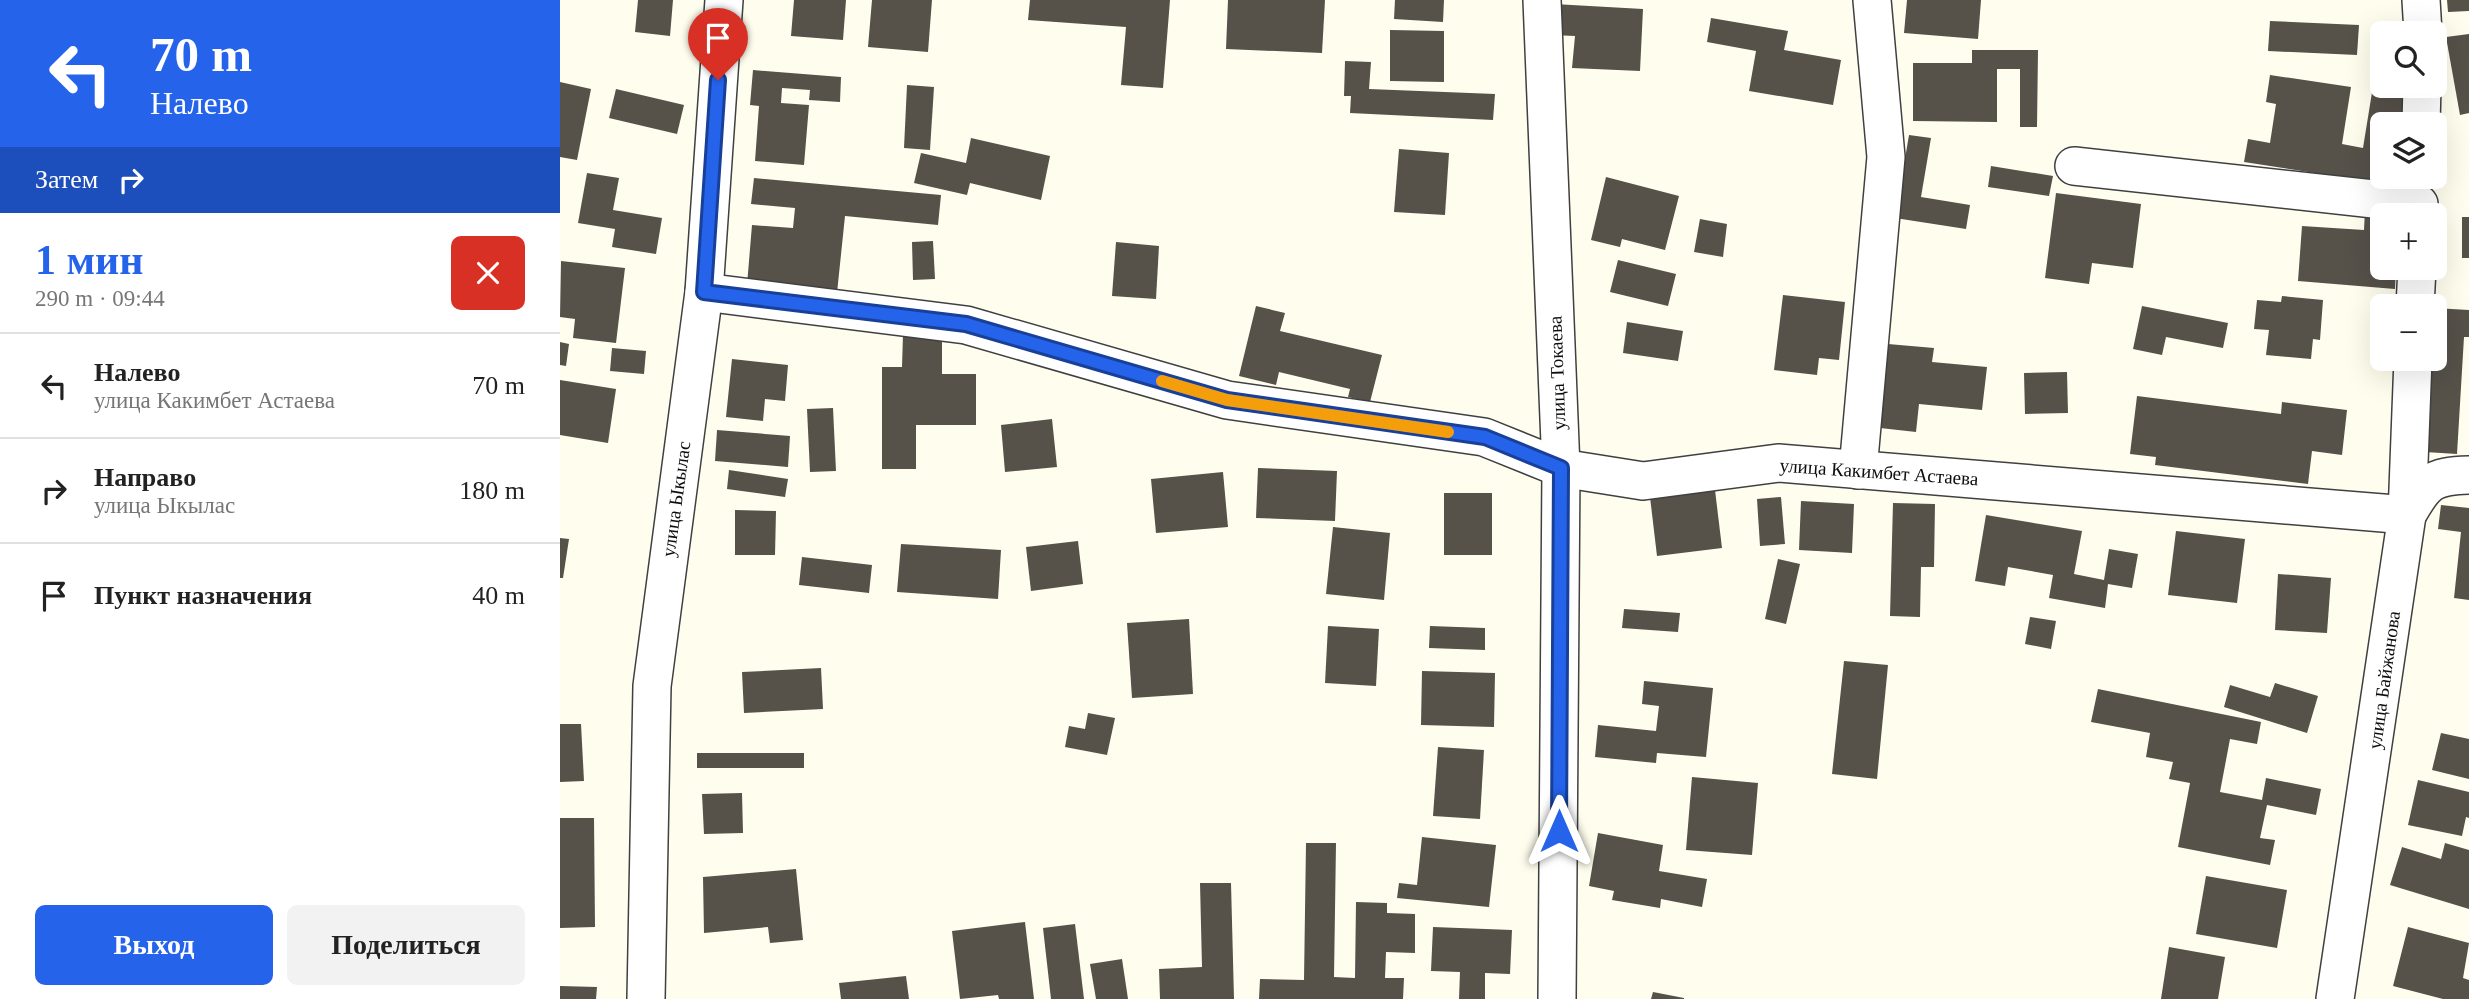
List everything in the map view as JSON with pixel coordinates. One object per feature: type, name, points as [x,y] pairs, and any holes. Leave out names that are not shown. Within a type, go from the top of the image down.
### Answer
[{"type":"street","name":"улица Ыкылас","points":[[646,999],[652,686],[704,292],[724,0]]},
{"type":"street","name":"улица Токаева","points":[[1542,0],[1561,468],[1557,999]]},
{"type":"street","points":[[1858,470],[1886,157],[1872,0]]},
{"type":"street","points":[[2421,0],[2422,21]]},
{"type":"street","points":[[2074,166],[2419,199]]},
{"type":"street","name":"улица Какимбет Астаева","points":[[704,292],[966,324],[1227,400],[1485,437],[1561,468],[1643,481],[1778,463],[2407,515]]},
{"type":"street","name":"улица Байжанова","points":[[2334,999],[2407,515],[2413,371]]},
{"type":"street","points":[[2407,515],[2420,492],[2430,482],[2442,475],[2469,475]]},
{"type":"building","points":[[638,0],[673,0],[670,36],[635,32]]},
{"type":"building","points":[[794,0],[846,0],[843,40],[791,36]]},
{"type":"building","points":[[872,0],[932,0],[928,52],[868,47]]},
{"type":"building","points":[[1030,0],[1170,0],[1163,88],[1121,85],[1126,27],[1028,20]]},
{"type":"building","points":[[1228,0],[1325,0],[1322,53],[1226,49]]},
{"type":"building","points":[[1395,0],[1444,0],[1443,22],[1394,19]]},
{"type":"building","points":[[1907,0],[1981,0],[1978,39],[1904,33]]},
{"type":"building","points":[[2447,0],[2469,0],[2469,11],[2448,12]]},
{"type":"building","points":[[1554,4],[1643,9],[1640,71],[1572,68],[1575,36],[1552,35]]},
{"type":"building","points":[[1711,18],[1788,31],[1784,50],[1841,60],[1833,105],[1749,91],[1756,51],[1707,42]]},
{"type":"building","points":[[2270,21],[2359,25],[2357,55],[2268,51]]},
{"type":"building","points":[[1390,30],[1444,31],[1444,82],[1390,81]]},
{"type":"building","points":[[2469,34],[2469,113],[2460,115],[2447,37]]},
{"type":"building","points":[[1972,50],[2038,50],[2037,127],[2020,127],[2020,69],[1997,69],[1997,122],[1913,121],[1913,63],[1972,63]]},
{"type":"building","points":[[1345,61],[1371,62],[1369,89],[1495,94],[1493,120],[1350,113],[1351,96],[1344,96]]},
{"type":"building","points":[[753,70],[841,77],[840,102],[809,100],[810,90],[782,88],[781,103],[809,105],[804,165],[755,161],[759,106],[750,105]]},
{"type":"building","points":[[2270,75],[2351,87],[2342,144],[2363,148],[2371,98],[2408,98],[2408,112],[2370,112],[2370,182],[2244,162],[2248,139],[2270,143],[2276,104],[2266,102]]},
{"type":"building","points":[[560,82],[591,89],[577,160],[560,157]]},
{"type":"building","points":[[907,85],[934,87],[930,150],[904,148]]},
{"type":"building","points":[[616,89],[684,105],[677,134],[609,118]]},
{"type":"building","points":[[1909,135],[1931,138],[1921,197],[1970,205],[1966,229],[1895,218]]},
{"type":"building","points":[[971,138],[1050,156],[1041,200],[970,183],[967,195],[914,183],[921,153],[966,163]]},
{"type":"building","points":[[1399,149],[1449,153],[1445,215],[1394,212]]},
{"type":"building","points":[[1991,166],[2053,176],[2049,196],[1988,187]]},
{"type":"building","points":[[587,173],[619,178],[613,210],[662,218],[656,254],[612,247],[615,229],[578,223]]},
{"type":"building","points":[[1606,177],[1679,196],[1665,250],[1622,239],[1620,247],[1591,240]]},
{"type":"building","points":[[754,178],[941,195],[938,225],[845,216],[837,293],[747,285],[752,225],[793,228],[795,208],[751,204]]},
{"type":"building","points":[[2056,193],[2141,204],[2133,268],[2092,263],[2089,284],[2045,278]]},
{"type":"building","points":[[2365,210],[2370,211],[2370,280],[2395,280],[2395,289],[2298,281],[2302,226],[2364,230]]},
{"type":"building","points":[[2462,217],[2469,217],[2469,258],[2462,258]]},
{"type":"building","points":[[1700,219],[1727,224],[1723,257],[1694,252]]},
{"type":"building","points":[[933,241],[935,279],[913,280],[912,242]]},
{"type":"building","points":[[1116,242],[1159,246],[1156,299],[1112,296]]},
{"type":"building","points":[[1618,260],[1676,274],[1668,306],[1610,292]]},
{"type":"building","points":[[561,261],[625,268],[616,343],[573,338],[575,319],[560,317]]},
{"type":"building","points":[[1783,295],[1845,302],[1839,360],[1819,358],[1817,375],[1774,370]]},
{"type":"building","points":[[2282,296],[2323,300],[2320,340],[2313,339],[2311,359],[2266,355],[2269,330],[2254,329],[2257,300],[2281,302]]},
{"type":"building","points":[[1256,306],[1285,313],[1280,331],[1382,355],[1370,402],[1348,397],[1350,389],[1279,372],[1276,385],[1239,376]]},
{"type":"building","points":[[2142,306],[2228,323],[2223,348],[2166,337],[2162,355],[2133,349]]},
{"type":"building","points":[[2447,309],[2469,310],[2469,337],[2464,337],[2457,454],[2425,452],[2429,371],[2447,371]]},
{"type":"building","points":[[1627,322],[1683,331],[1678,361],[1623,353]]},
{"type":"building","points":[[903,334],[942,334],[942,374],[976,374],[976,425],[916,425],[916,469],[882,469],[882,367],[902,367]]},
{"type":"building","points":[[560,342],[569,344],[566,366],[560,365]]},
{"type":"building","points":[[1888,344],[1934,348],[1932,362],[1987,367],[1982,410],[1919,404],[1916,432],[1880,428]]},
{"type":"building","points":[[612,348],[646,351],[644,374],[610,371]]},
{"type":"building","points":[[732,359],[788,365],[785,401],[765,399],[763,421],[726,417]]},
{"type":"building","points":[[2067,372],[2068,413],[2025,414],[2024,373]]},
{"type":"building","points":[[560,380],[616,389],[608,443],[560,435]]},
{"type":"building","points":[[2137,396],[2281,414],[2282,402],[2347,410],[2342,455],[2312,451],[2308,484],[2155,465],[2156,457],[2130,454]]},
{"type":"building","points":[[833,408],[836,471],[810,472],[807,409]]},
{"type":"building","points":[[1052,419],[1057,467],[1005,472],[1001,425]]},
{"type":"building","points":[[717,430],[790,436],[788,467],[715,461]]},
{"type":"building","points":[[1258,468],[1337,471],[1335,521],[1256,518]]},
{"type":"building","points":[[729,470],[788,479],[785,497],[727,489]]},
{"type":"building","points":[[1223,472],[1228,527],[1156,533],[1151,479]]},
{"type":"building","points":[[1715,490],[1722,548],[1657,556],[1650,497]]},
{"type":"building","points":[[1444,493],[1492,493],[1492,555],[1444,555]]},
{"type":"building","points":[[1781,497],[1785,544],[1760,546],[1757,499]]},
{"type":"building","points":[[1801,501],[1854,504],[1852,553],[1799,550]]},
{"type":"building","points":[[1893,503],[1935,504],[1934,567],[1921,567],[1920,617],[1890,616]]},
{"type":"building","points":[[2441,505],[2469,508],[2469,600],[2454,598],[2461,532],[2438,529]]},
{"type":"building","points":[[735,510],[776,511],[775,555],[735,555]]},
{"type":"building","points":[[1986,515],[2082,531],[2074,574],[2104,580],[2109,549],[2138,554],[2132,588],[2108,584],[2105,608],[2049,598],[2053,575],[2008,567],[2005,586],[1975,581]]},
{"type":"building","points":[[1333,527],[1390,533],[1384,600],[1326,594]]},
{"type":"building","points":[[2176,531],[2245,539],[2237,603],[2168,595]]},
{"type":"building","points":[[560,538],[569,539],[563,578],[560,578]]},
{"type":"building","points":[[1078,541],[1083,584],[1031,591],[1026,547]]},
{"type":"building","points":[[901,544],[1001,550],[998,599],[897,592]]},
{"type":"building","points":[[802,557],[872,565],[869,593],[799,585]]},
{"type":"building","points":[[1778,559],[1800,564],[1786,624],[1765,619]]},
{"type":"building","points":[[2278,574],[2331,578],[2327,633],[2275,630]]},
{"type":"building","points":[[1624,609],[1680,613],[1678,632],[1622,628]]},
{"type":"building","points":[[2030,617],[2056,621],[2051,649],[2025,644]]},
{"type":"building","points":[[1189,619],[1193,694],[1132,698],[1127,623]]},
{"type":"building","points":[[1328,626],[1379,629],[1376,686],[1325,683]]},
{"type":"building","points":[[1430,626],[1485,628],[1485,650],[1429,648]]},
{"type":"building","points":[[1844,661],[1888,665],[1877,779],[1832,774]]},
{"type":"building","points":[[821,668],[823,709],[744,713],[742,672]]},
{"type":"building","points":[[1422,671],[1495,673],[1494,727],[1421,725]]},
{"type":"building","points":[[1644,681],[1713,688],[1706,757],[1657,753],[1656,763],[1595,757],[1598,725],[1656,731],[1659,706],[1642,704]]},
{"type":"building","points":[[2275,683],[2318,696],[2307,733],[2224,707],[2230,685],[2270,697]]},
{"type":"building","points":[[2098,689],[2261,722],[2257,744],[2230,739],[2220,792],[2262,800],[2266,778],[2321,789],[2316,815],[2267,805],[2260,838],[2275,840],[2270,865],[2178,847],[2190,783],[2169,779],[2173,762],[2146,757],[2150,733],[2091,722]]},
{"type":"building","points":[[1088,713],[1115,718],[1107,755],[1065,747],[1069,726],[1085,729]]},
{"type":"building","points":[[560,724],[581,724],[584,781],[560,782]]},
{"type":"building","points":[[2441,733],[2469,739],[2469,779],[2432,770]]},
{"type":"building","points":[[1438,747],[1484,750],[1480,819],[1433,816]]},
{"type":"building","points":[[697,753],[804,753],[804,768],[697,768]]},
{"type":"building","points":[[1692,777],[1758,783],[1752,855],[1686,850]]},
{"type":"building","points":[[2418,780],[2469,792],[2469,818],[2466,817],[2462,836],[2408,825]]},
{"type":"building","points":[[742,793],[743,833],[704,834],[702,794]]},
{"type":"building","points":[[560,818],[594,818],[595,927],[560,928]]},
{"type":"building","points":[[1598,833],[1663,845],[1659,871],[1707,879],[1702,907],[1661,899],[1660,908],[1612,900],[1614,891],[1589,886]]},
{"type":"building","points":[[1422,837],[1496,845],[1489,907],[1397,898],[1399,883],[1417,885]]},
{"type":"building","points":[[1306,843],[1336,843],[1334,977],[1355,978],[1356,902],[1387,903],[1387,913],[1415,914],[1415,953],[1386,952],[1385,978],[1404,978],[1403,999],[1259,999],[1260,979],[1304,980]]},
{"type":"building","points":[[2445,843],[2469,850],[2469,909],[2390,885],[2402,847],[2441,859]]},
{"type":"building","points":[[796,869],[803,940],[770,943],[768,927],[704,933],[703,877]]},
{"type":"building","points":[[2206,876],[2287,890],[2277,948],[2196,934]]},
{"type":"building","points":[[1200,883],[1231,883],[1234,999],[1160,999],[1159,969],[1202,967]]},
{"type":"building","points":[[1025,922],[1034,999],[999,999],[998,995],[960,999],[952,931]]},
{"type":"building","points":[[1075,924],[1084,999],[1051,999],[1043,928]]},
{"type":"building","points":[[1433,927],[1512,930],[1510,974],[1485,973],[1485,999],[1459,999],[1460,972],[1431,971]]},
{"type":"building","points":[[2408,927],[2469,943],[2463,978],[2469,980],[2469,999],[2443,999],[2393,986]]},
{"type":"building","points":[[2169,947],[2225,957],[2218,999],[2161,999]]},
{"type":"building","points":[[1122,959],[1128,999],[1096,999],[1090,964]]},
{"type":"building","points":[[906,976],[909,999],[841,999],[839,983]]},
{"type":"building","points":[[560,986],[597,987],[596,999],[560,999]]},
{"type":"building","points":[[1653,992],[1684,998],[1684,999],[1651,999]]},
{"type":"slow traffic","points":[[1162,381],[1227,400],[1448,432]]},
{"type":"route","points":[[718,80],[704,292],[966,324],[1227,400],[1485,437],[1561,468],[1559,831]]}]
